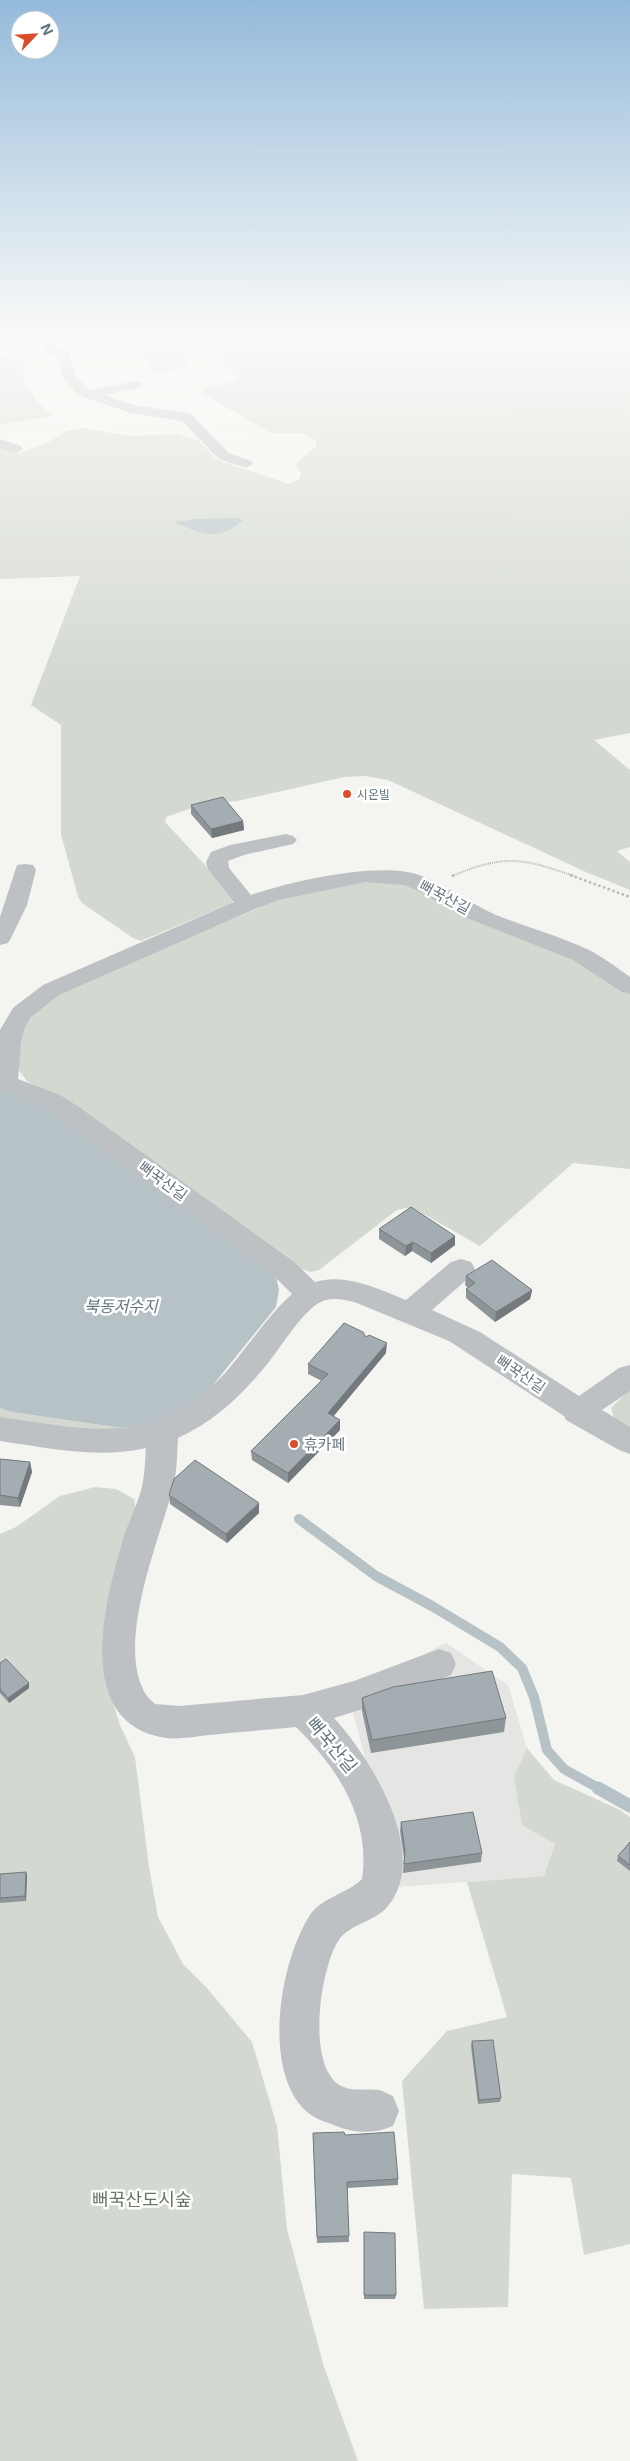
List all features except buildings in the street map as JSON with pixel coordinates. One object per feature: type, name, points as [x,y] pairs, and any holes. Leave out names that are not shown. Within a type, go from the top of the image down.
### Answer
[{"type":"street","points":[[220,452],[224,456],[246,464]]},
{"type":"street","points":[[246,904],[220,869],[217,862],[219,857],[238,850],[286,840]]},
{"type":"street","points":[[0,938],[16,910],[25,870]]},
{"type":"street","name":"뻐꾹산길","points":[[630,987],[582,955],[465,909],[429,887],[409,879],[390,876],[366,876],[273,895],[246,904],[83,974],[34,1001],[21,1014],[13,1028],[3,1082],[51,1102],[70,1113],[284,1269],[310,1294],[324,1290],[361,1293],[434,1321],[479,1345],[577,1412],[630,1442]]},
{"type":"street","points":[[410,1312],[461,1269]]},
{"type":"street","points":[[0,1429],[92,1441],[130,1440],[163,1434],[187,1423],[212,1405],[299,1304],[310,1294]]},
{"type":"street","points":[[577,1412],[630,1376]]},
{"type":"street","name":"뻐꾹산길","points":[[163,1434],[158,1486],[138,1543],[118,1646],[122,1681],[129,1700],[142,1715],[157,1721],[178,1722],[303,1710],[357,1696],[439,1664]]},
{"type":"street","name":"뻐꾹산길","points":[[303,1710],[326,1731],[361,1780],[376,1819],[383,1868],[379,1890],[363,1904],[340,1914],[325,1926],[315,1946],[302,1987],[299,2023],[300,2052],[306,2075],[320,2096],[340,2108],[362,2112],[378,2111]]},
{"type":"path","points":[[429,887],[489,862],[519,859],[534,862],[630,897]]},
{"type":"shaded area","points":[[446,1643],[508,1685],[527,1748],[514,1776],[555,1844],[544,1876],[399,1887],[348,1694]]},
{"type":"green space","points":[[0,452],[209,452],[216,459],[223,462],[289,484],[300,479],[301,473],[296,464],[310,452],[630,452],[630,733],[594,740],[630,770],[630,847],[617,851],[630,862],[630,890],[586,872],[388,780],[365,776],[344,777],[237,801],[204,804],[166,817],[165,822],[232,894],[234,899],[232,903],[141,941],[133,938],[82,903],[78,897],[61,834],[61,725],[31,705],[80,576],[0,579]]},
{"type":"green space","points":[[365,881],[405,884],[572,956],[630,992],[630,1169],[573,1163],[480,1246],[415,1209],[397,1210],[319,1270],[311,1272],[301,1269],[27,1081],[16,1067],[15,1055],[26,1023],[43,1003],[89,978],[283,898]]},
{"type":"green space","points":[[630,1389],[630,1430],[614,1418],[611,1408]]},
{"type":"green space","points":[[0,1408],[12,1412],[115,1427],[137,1427],[123,1432],[0,1424]]},
{"type":"green space","name":"뻐꾹산도시숲","points":[[95,1487],[116,1489],[134,1499],[137,1514],[108,1687],[120,1725],[135,1757],[149,1867],[158,1917],[183,1964],[207,1988],[252,2042],[277,2126],[287,2229],[324,2367],[358,2461],[0,2461],[0,1534],[16,1527],[60,1496]]},
{"type":"green space","points":[[527,1748],[554,1780],[618,1809],[630,1817],[630,2244],[584,2255],[571,2178],[512,2174],[508,2307],[424,2309],[402,2081],[447,2031],[507,2017],[467,1882],[544,1876],[555,1844],[522,1825],[514,1776]]},
{"type":"water","points":[[236,518],[243,520],[226,532],[218,534],[202,533],[174,522],[196,519]]},
{"type":"water","name":"북동저수지","points":[[0,1090],[49,1108],[276,1276],[279,1290],[276,1307],[209,1390],[186,1411],[137,1427],[115,1427],[12,1412],[0,1408]]},
{"type":"waterway","points":[[299,1519],[376,1576],[432,1606],[500,1647],[522,1668],[534,1697],[547,1750],[564,1769],[600,1789]]},
{"type":"waterway","points":[[598,1788],[630,1806]]},
{"type":"place","name":"시온빌","points":[[347,794]]},
{"type":"place","name":"휴카페","points":[[294,1444]]}]
